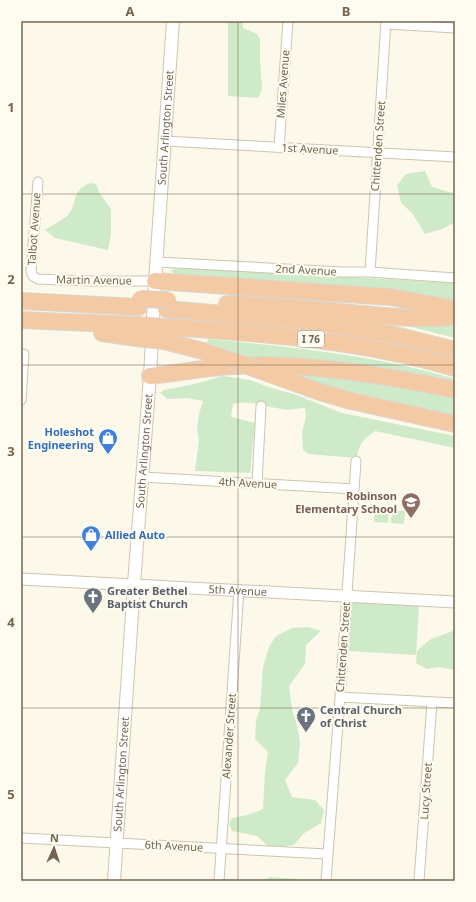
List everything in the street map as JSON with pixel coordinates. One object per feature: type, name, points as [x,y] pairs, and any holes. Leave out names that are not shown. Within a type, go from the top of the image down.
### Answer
[{"type":"highway","points":[[155,281],[390,297],[455,309]]},
{"type":"highway","points":[[24,301],[299,307],[409,318],[440,318],[455,316]]},
{"type":"highway","name":"I 76","points":[[167,304],[317,322],[395,335],[455,350]]},
{"type":"highway","name":"I 76","points":[[21,320],[164,334],[274,334],[383,350],[455,368]]},
{"type":"highway","points":[[21,324],[137,331]]},
{"type":"highway","points":[[164,334],[203,351],[298,385],[351,401],[455,424]]},
{"type":"highway","points":[[150,376],[235,366],[278,366],[364,373],[455,390]]},
{"type":"main road","name":"South Arlington Street","points":[[114,881],[150,376],[173,21]]},
{"type":"street","name":"Miles Avenue","points":[[279,148],[288,21]]},
{"type":"street","points":[[386,22],[455,28]]},
{"type":"street","name":"Chittenden Street","points":[[370,272],[386,22]]},
{"type":"street","name":"1st Avenue","points":[[165,141],[455,157]]},
{"type":"street","name":"Talbot Avenue","points":[[33,276],[31,271],[38,182]]},
{"type":"street","name":"2nd Avenue","points":[[157,262],[343,272],[370,272],[455,278]]},
{"type":"street","name":"Martin Avenue","points":[[33,276],[38,279],[155,281]]},
{"type":"street","points":[[21,400],[24,354]]},
{"type":"street","points":[[257,484],[261,406]]},
{"type":"street","name":"Chittenden Street","points":[[326,881],[356,461]]},
{"type":"street","name":"4th Avenue","points":[[142,477],[354,489]]},
{"type":"street","name":"5th Avenue","points":[[21,579],[455,602]]},
{"type":"street","name":"Alexander Street","points":[[219,881],[239,590]]},
{"type":"street","points":[[340,697],[455,703]]},
{"type":"street","name":"Lucy Street","points":[[419,881],[432,702]]},
{"type":"street","name":"6th Avenue","points":[[21,838],[327,854]]},
{"type":"green space","points":[[228,21],[243,21],[243,28],[257,34],[260,39],[262,89],[258,98],[228,96]]},
{"type":"green space","points":[[425,171],[432,187],[455,193],[455,225],[451,224],[442,229],[425,234],[412,213],[401,203],[397,185],[406,174]]},
{"type":"green space","points":[[90,183],[96,184],[99,192],[111,209],[111,233],[108,250],[55,238],[45,230],[62,220],[71,212],[79,190]]},
{"type":"green space","points":[[183,267],[455,283],[455,304],[178,276],[171,271]]},
{"type":"green space","points":[[455,320],[455,338],[400,324]]},
{"type":"green space","points":[[208,339],[270,345],[364,358],[455,379],[455,385],[246,359],[187,342],[207,343]]},
{"type":"green space","points":[[276,371],[295,371],[455,394],[455,419],[362,398]]},
{"type":"green space","points":[[223,376],[250,380],[271,388],[294,394],[342,413],[455,436],[455,448],[375,431],[362,442],[357,458],[308,454],[303,450],[302,432],[306,417],[305,408],[285,410],[252,403],[240,403],[233,404],[231,417],[255,423],[250,473],[195,471],[199,440],[197,430],[199,414],[203,401],[188,398],[168,399],[160,393],[164,390],[195,384]]},
{"type":"green space","points":[[375,509],[389,510],[388,523],[374,522]]},
{"type":"green space","points":[[392,510],[405,511],[404,524],[391,523]]},
{"type":"green space","points":[[350,600],[419,603],[416,655],[349,651]]},
{"type":"green space","points":[[308,627],[321,631],[306,645],[305,664],[289,686],[292,709],[297,725],[300,743],[298,763],[285,780],[292,797],[315,800],[324,810],[321,823],[303,834],[294,845],[270,848],[257,836],[232,831],[229,824],[232,818],[247,815],[263,809],[265,772],[268,752],[255,739],[256,720],[260,709],[263,667],[269,647],[276,636],[292,628]]},
{"type":"green space","points":[[455,631],[455,670],[439,667],[427,669],[416,663],[417,651],[429,640]]},
{"type":"green space","points":[[270,877],[298,879],[298,881],[261,881]]},
{"type":"place","name":"Holeshot Engineering","points":[[108,455]]},
{"type":"place","name":"Robinson Elementary School","points":[[411,519]]},
{"type":"place","name":"Allied Auto","points":[[91,552]]},
{"type":"place","name":"Greater Bethel Baptist Church","points":[[93,614]]},
{"type":"place","name":"Central Church of Christ","points":[[306,733]]}]
